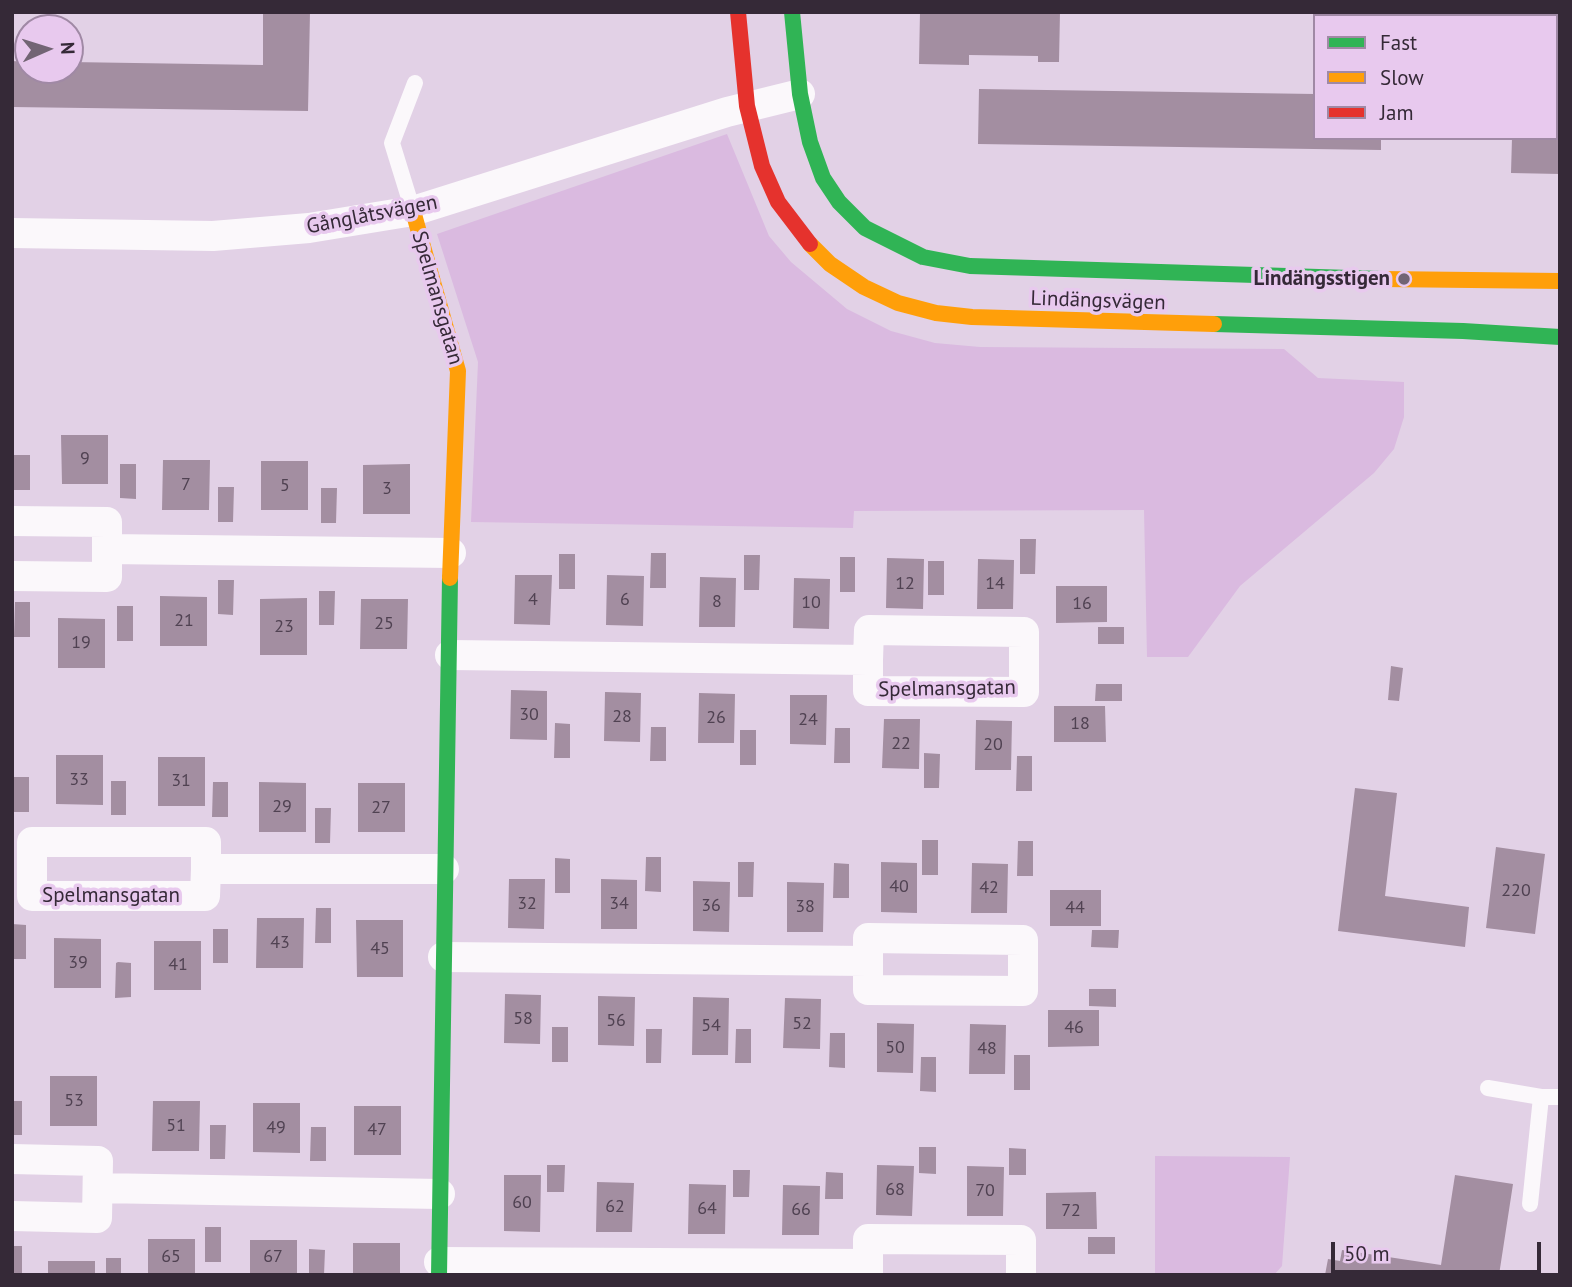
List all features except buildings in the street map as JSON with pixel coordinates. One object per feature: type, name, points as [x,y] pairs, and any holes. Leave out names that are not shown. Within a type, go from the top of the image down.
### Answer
[{"type":"street","name":"Lindängsvägen","points":[[738,12],[747,106],[762,166],[778,202],[801,235],[830,264],[864,286],[898,303],[936,313],[972,317],[1463,331],[1560,337]]},
{"type":"street","name":"Lindängsvägen","points":[[792,12],[800,94],[810,142],[823,178],[839,202],[865,228],[923,257],[970,266],[1454,281],[1560,281]]},
{"type":"street","name":"Gånglåtsvägen","points":[[12,233],[213,236],[309,228],[413,211],[747,106],[800,94]]},
{"type":"street","name":"Spelmansgatan","points":[[413,211],[458,371],[444,869],[439,1268],[868,1269],[868,1239],[1021,1240],[1021,1275]]},
{"type":"street","points":[[12,521],[107,522],[107,577],[12,576]]},
{"type":"street","points":[[107,548],[451,553]]},
{"type":"street","name":"Spelmansgatan","points":[[869,630],[1024,632],[1024,692],[868,691],[868,660],[869,630]]},
{"type":"street","name":"Spelmansgatan","points":[[450,655],[868,660]]},
{"type":"street","name":"Spelmansgatan","points":[[32,842],[206,842],[206,869],[205,896],[32,896],[32,842]]},
{"type":"street","name":"Spelmansgatan","points":[[206,869],[444,869]]},
{"type":"street","points":[[868,938],[1023,940],[1023,991],[868,990],[868,961],[868,938]]},
{"type":"street","points":[[443,957],[868,961]]},
{"type":"street","points":[[12,1159],[98,1161],[97,1218],[12,1216]]},
{"type":"street","points":[[98,1188],[440,1194]]},
{"type":"lane","points":[[413,211],[392,143],[415,83]]},
{"type":"lane","points":[[1488,1088],[1541,1097],[1560,1097]]},
{"type":"lane","points":[[1530,1204],[1541,1097]]},
{"type":"shaded area","points":[[727,134],[769,236],[791,262],[847,309],[891,331],[935,343],[980,347],[1284,349],[1318,378],[1404,382],[1404,417],[1394,449],[1374,473],[1240,586],[1188,657],[1147,657],[1144,510],[854,511],[853,528],[471,522],[478,362],[437,234]]},
{"type":"shaded area","points":[[1155,1156],[1290,1157],[1282,1266],[1274,1275],[1155,1275]]},
{"type":"traffic: fast","points":[[792,12],[800,94],[810,142],[823,178],[839,202],[865,228],[923,257],[970,266],[1382,279]]},
{"type":"traffic: fast","points":[[1214,324],[1463,331],[1560,337]]},
{"type":"traffic: fast","points":[[439,1275],[450,578]]},
{"type":"traffic: slow","points":[[413,211],[458,371],[450,578]]},
{"type":"traffic: slow","points":[[810,244],[830,264],[864,287],[898,303],[936,313],[972,317],[1214,324]]},
{"type":"traffic: slow","points":[[1382,279],[1560,281]]},
{"type":"traffic: jam","points":[[738,12],[747,106],[762,166],[778,202],[810,244]]},
{"type":"place","name":"Lindängsstigen","points":[[1404,279]]}]
